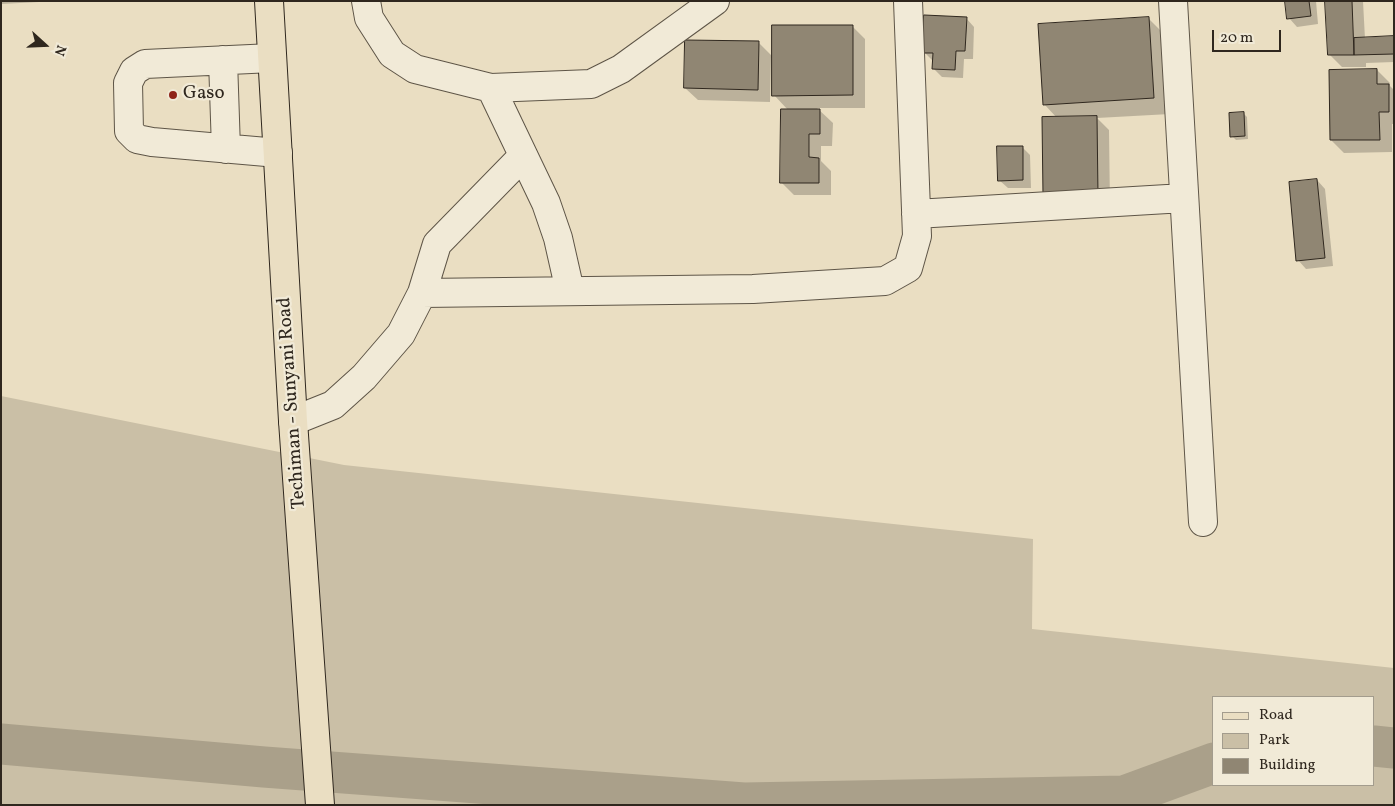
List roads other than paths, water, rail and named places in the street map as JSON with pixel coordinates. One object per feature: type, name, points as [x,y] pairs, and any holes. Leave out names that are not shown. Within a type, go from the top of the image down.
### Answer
[{"type":"main road","name":"Techiman - Sunyani Road","points":[[269,1],[293,421],[320,805]]},
{"type":"street","points":[[366,1],[369,18],[392,54],[415,70],[491,88],[591,84],[621,69],[715,1]]},
{"type":"street","points":[[422,293],[753,289],[885,280],[908,268],[917,236],[908,1]]},
{"type":"street","points":[[1172,1],[1203,522]]},
{"type":"street","points":[[272,58],[145,64],[134,71],[128,83],[129,131],[137,140],[278,154]]},
{"type":"street","points":[[223,60],[226,149]]},
{"type":"street","points":[[491,88],[546,203],[558,238],[570,291]]},
{"type":"street","points":[[293,421],[332,405],[364,377],[400,334],[422,293],[437,244],[523,156]]},
{"type":"street","points":[[916,214],[1184,198]]},
{"type":"waterway","points":[[1,744],[264,767],[744,803],[1124,796],[1212,764]]},
{"type":"waterway","points":[[1375,746],[1394,748]]},
{"type":"place","name":"Gaso","points":[[173,95]]}]
